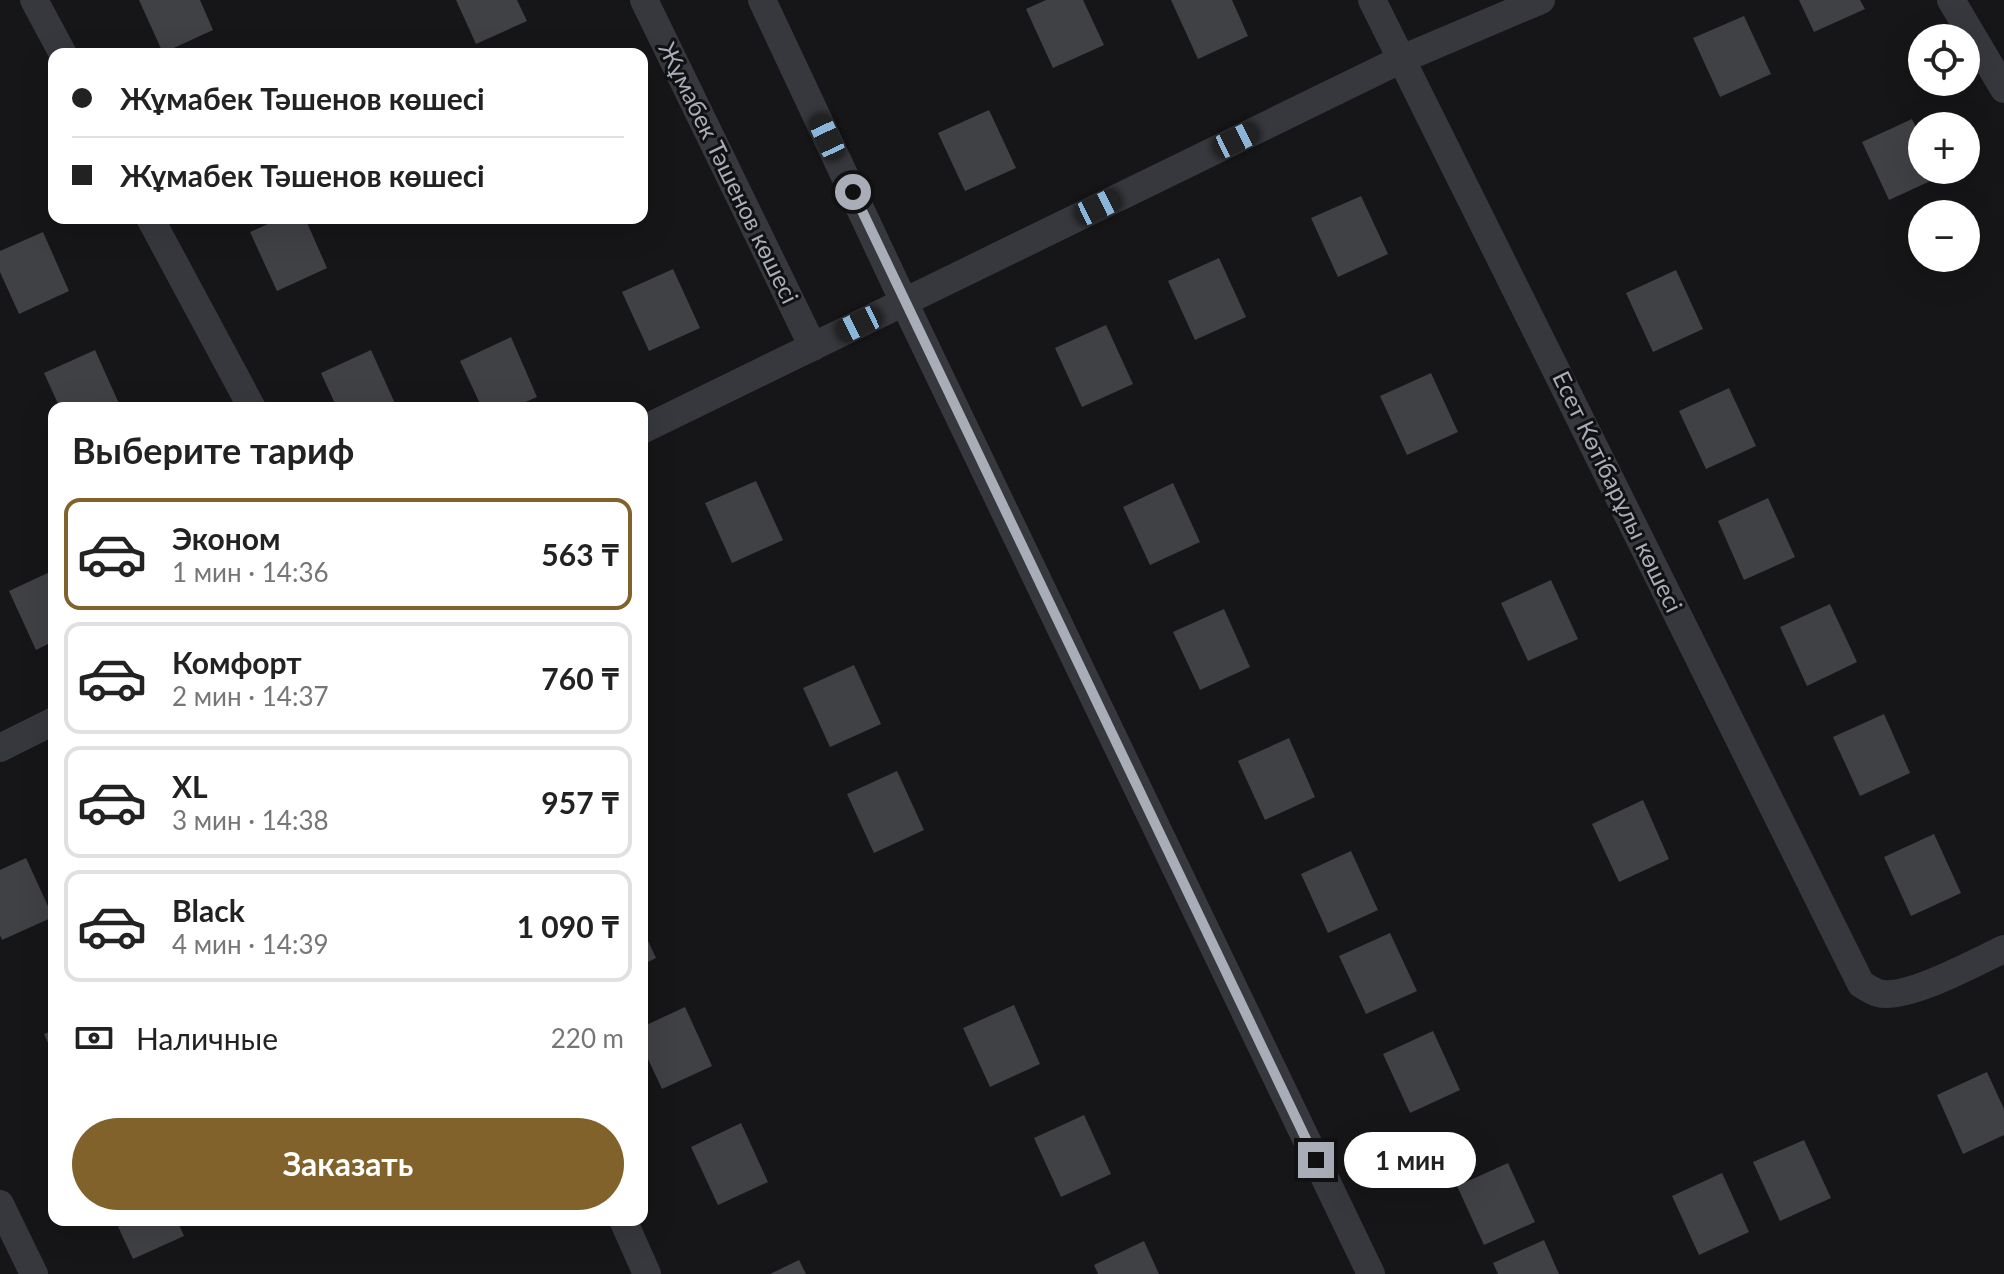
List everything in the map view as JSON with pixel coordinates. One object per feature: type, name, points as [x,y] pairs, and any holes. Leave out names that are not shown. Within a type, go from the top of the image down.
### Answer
[{"type":"street","points":[[34,0],[60,48]]},
{"type":"street","name":"Жұмабек Тәшенов көшесі","points":[[644,0],[813,347]]},
{"type":"street","points":[[762,0],[1371,1274]]},
{"type":"street","name":"Есет Көтібарұлы көшесі","points":[[1372,0],[1861,984],[1877,993],[1894,994],[1930,984],[2004,949]]},
{"type":"street","points":[[648,427],[1402,59],[1541,0]]},
{"type":"street","points":[[1951,0],[2004,89]]},
{"type":"street","points":[[153,224],[249,402]]},
{"type":"street","points":[[0,748],[48,724]]},
{"type":"street","points":[[0,1204],[34,1274]]},
{"type":"street","points":[[626,1226],[647,1274]]},
{"type":"building","points":[[139,0],[200,0],[213,30],[174,48],[161,48]]},
{"type":"building","points":[[456,0],[517,0],[527,21],[476,44]]},
{"type":"building","points":[[1046,0],[1083,0],[1104,45],[1053,68],[1026,9]]},
{"type":"building","points":[[1171,0],[1232,0],[1248,36],[1198,59]]},
{"type":"building","points":[[1799,0],[1860,0],[1865,9],[1814,32]]},
{"type":"building","points":[[1744,16],[1771,74],[1720,97],[1693,38]]},
{"type":"building","points":[[989,110],[1016,168],[965,191],[938,133]]},
{"type":"building","points":[[1908,121],[1908,184],[1924,184],[1889,200],[1862,142]]},
{"type":"building","points":[[1361,196],[1388,254],[1338,277],[1311,218]]},
{"type":"building","points":[[268,224],[308,224],[327,268],[277,291],[250,232]]},
{"type":"building","points":[[43,232],[69,291],[19,314],[0,272],[0,251]]},
{"type":"building","points":[[1219,258],[1246,317],[1195,340],[1168,281]]},
{"type":"building","points":[[673,269],[700,328],[649,351],[622,292]]},
{"type":"building","points":[[1676,270],[1703,329],[1653,352],[1626,293]]},
{"type":"building","points":[[1106,325],[1133,384],[1082,407],[1055,348]]},
{"type":"building","points":[[511,337],[537,397],[526,402],[479,402],[460,361]]},
{"type":"building","points":[[95,350],[118,402],[57,402],[44,373]]},
{"type":"building","points":[[371,350],[394,402],[334,402],[321,373]]},
{"type":"building","points":[[1431,373],[1458,432],[1407,455],[1380,396]]},
{"type":"building","points":[[1729,388],[1756,446],[1706,469],[1679,411]]},
{"type":"building","points":[[756,481],[783,540],[732,563],[705,503]]},
{"type":"building","points":[[1173,483],[1200,542],[1150,565],[1123,507]]},
{"type":"building","points":[[1768,498],[1795,557],[1744,580],[1718,521]]},
{"type":"building","points":[[48,573],[48,644],[36,650],[9,591]]},
{"type":"building","points":[[1551,580],[1578,639],[1528,661],[1501,603]]},
{"type":"building","points":[[1830,604],[1857,662],[1807,686],[1780,627]]},
{"type":"building","points":[[1224,609],[1250,667],[1200,690],[1173,632]]},
{"type":"building","points":[[854,665],[881,724],[830,747],[803,688]]},
{"type":"building","points":[[1884,714],[1910,773],[1860,796],[1833,737]]},
{"type":"building","points":[[1289,738],[1315,797],[1265,820],[1238,761]]},
{"type":"building","points":[[897,771],[924,830],[874,853],[847,794]]},
{"type":"building","points":[[1643,800],[1669,859],[1619,882],[1592,824]]},
{"type":"building","points":[[1934,834],[1961,893],[1911,916],[1884,857]]},
{"type":"building","points":[[1351,851],[1378,910],[1328,933],[1301,874]]},
{"type":"building","points":[[26,858],[48,906],[48,919],[2,940],[0,935],[0,870]]},
{"type":"building","points":[[1390,933],[1417,991],[1366,1014],[1339,956]]},
{"type":"building","points":[[648,941],[656,958],[648,962]]},
{"type":"building","points":[[1014,1005],[1040,1064],[990,1087],[963,1028]]},
{"type":"building","points":[[685,1007],[712,1066],[662,1089],[648,1059],[648,1024]]},
{"type":"building","points":[[1433,1031],[1460,1090],[1410,1113],[1383,1054]]},
{"type":"building","points":[[1987,1072],[2004,1109],[2004,1135],[1963,1154],[1937,1095]]},
{"type":"building","points":[[1084,1115],[1111,1174],[1061,1197],[1034,1138]]},
{"type":"building","points":[[741,1123],[768,1182],[718,1205],[691,1147]]},
{"type":"building","points":[[1804,1140],[1831,1198],[1780,1221],[1753,1162]]},
{"type":"building","points":[[1508,1163],[1535,1222],[1484,1245],[1457,1186]]},
{"type":"building","points":[[1722,1173],[1749,1232],[1699,1255],[1672,1196]]},
{"type":"building","points":[[118,1226],[180,1226],[184,1236],[133,1259]]},
{"type":"building","points":[[1544,1240],[1559,1274],[1498,1274],[1493,1263]]},
{"type":"building","points":[[1144,1241],[1159,1274],[1098,1274],[1094,1265]]},
{"type":"building","points":[[799,1260],[806,1274],[770,1274]]},
{"type":"route","points":[[853,192],[1316,1160]]}]
